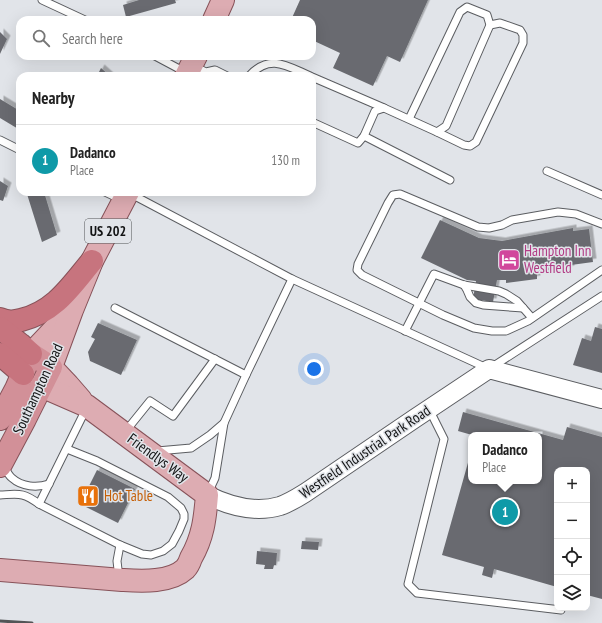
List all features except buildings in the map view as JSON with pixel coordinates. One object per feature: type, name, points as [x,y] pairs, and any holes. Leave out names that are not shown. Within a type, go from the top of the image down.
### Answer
[{"type":"highway","points":[[0,319],[6,322],[16,321],[32,317],[46,310],[58,301],[92,261]]},
{"type":"highway","points":[[0,328],[20,344],[27,364]]},
{"type":"highway","points":[[0,354],[27,364]]},
{"type":"highway","name":"Friendlys Way","points":[[27,364],[46,377]]},
{"type":"highway","name":"Southampton Road","points":[[0,419],[27,364]]},
{"type":"highway","name":"Southampton Road","points":[[1,464],[46,377]]},
{"type":"main road","points":[[216,16],[223,0]]},
{"type":"main road","name":"Southampton Road","points":[[46,377],[92,261],[120,196]]},
{"type":"main road","name":"Southampton Road","points":[[27,364],[72,310]]},
{"type":"main road","name":"Friendlys Way","points":[[46,377],[208,495]]},
{"type":"main road","points":[[0,570],[119,580],[140,581],[162,579],[178,573],[186,568],[196,549],[203,527],[208,495]]},
{"type":"street","points":[[489,370],[602,399]]},
{"type":"street","name":"Westfield Industrial Park Road","points":[[232,505],[247,508],[267,508],[288,503],[489,370]]},
{"type":"street","name":"Friendlys Way","points":[[208,495],[232,505]]},
{"type":"lane","points":[[42,0],[76,16]]},
{"type":"lane","points":[[409,119],[460,12],[468,7],[487,15],[490,25],[446,126],[437,132]]},
{"type":"lane","points":[[316,78],[464,145],[470,146],[476,142],[523,44],[523,35],[520,30],[500,23],[490,25]]},
{"type":"lane","points":[[167,60],[196,70],[215,70],[219,72]]},
{"type":"lane","points":[[253,72],[266,63],[276,62],[301,72]]},
{"type":"lane","points":[[316,124],[358,143],[364,136],[375,111],[384,108]]},
{"type":"lane","points":[[364,136],[450,180]]},
{"type":"lane","points":[[0,140],[16,148]]},
{"type":"lane","points":[[547,171],[602,194]]},
{"type":"lane","points":[[602,224],[576,214],[558,212],[512,220],[495,227],[478,227],[400,194],[393,195],[358,264],[358,270],[362,275],[443,315],[474,328],[492,331],[506,330],[532,318],[602,270]]},
{"type":"lane","points":[[125,196],[292,279],[489,370]]},
{"type":"lane","points":[[405,331],[434,274],[464,285],[498,291],[512,297],[532,318]]},
{"type":"lane","points":[[208,495],[215,478],[224,423],[292,279]]},
{"type":"lane","points":[[464,285],[468,290],[470,297],[476,303],[483,305],[523,308]]},
{"type":"lane","name":"Westfield Industrial Park Road","points":[[489,370],[602,296]]},
{"type":"lane","points":[[116,308],[246,375]]},
{"type":"lane","points":[[124,434],[150,401],[173,416],[215,359]]},
{"type":"lane","points":[[39,504],[87,406]]},
{"type":"lane","points":[[429,409],[444,439],[408,584],[417,593],[554,609]]},
{"type":"lane","points":[[148,451],[191,448],[224,423]]},
{"type":"lane","points":[[0,495],[22,494],[30,497],[39,504],[120,545],[142,554],[151,555],[167,549],[175,540],[184,519],[184,514],[181,508],[160,493],[98,461],[67,449]]},
{"type":"lane","points":[[1,464],[13,479],[23,485],[35,486],[49,484]]},
{"type":"lane","points":[[119,580],[117,562],[120,545]]},
{"type":"railway","points":[[0,621],[32,623]]},
{"type":"place","name":"Hampton Inn Westfield","points":[[509,260]]},
{"type":"place","name":"Hot Table","points":[[88,496]]},
{"type":"place","name":"Dadanco","points":[[505,512]]}]
